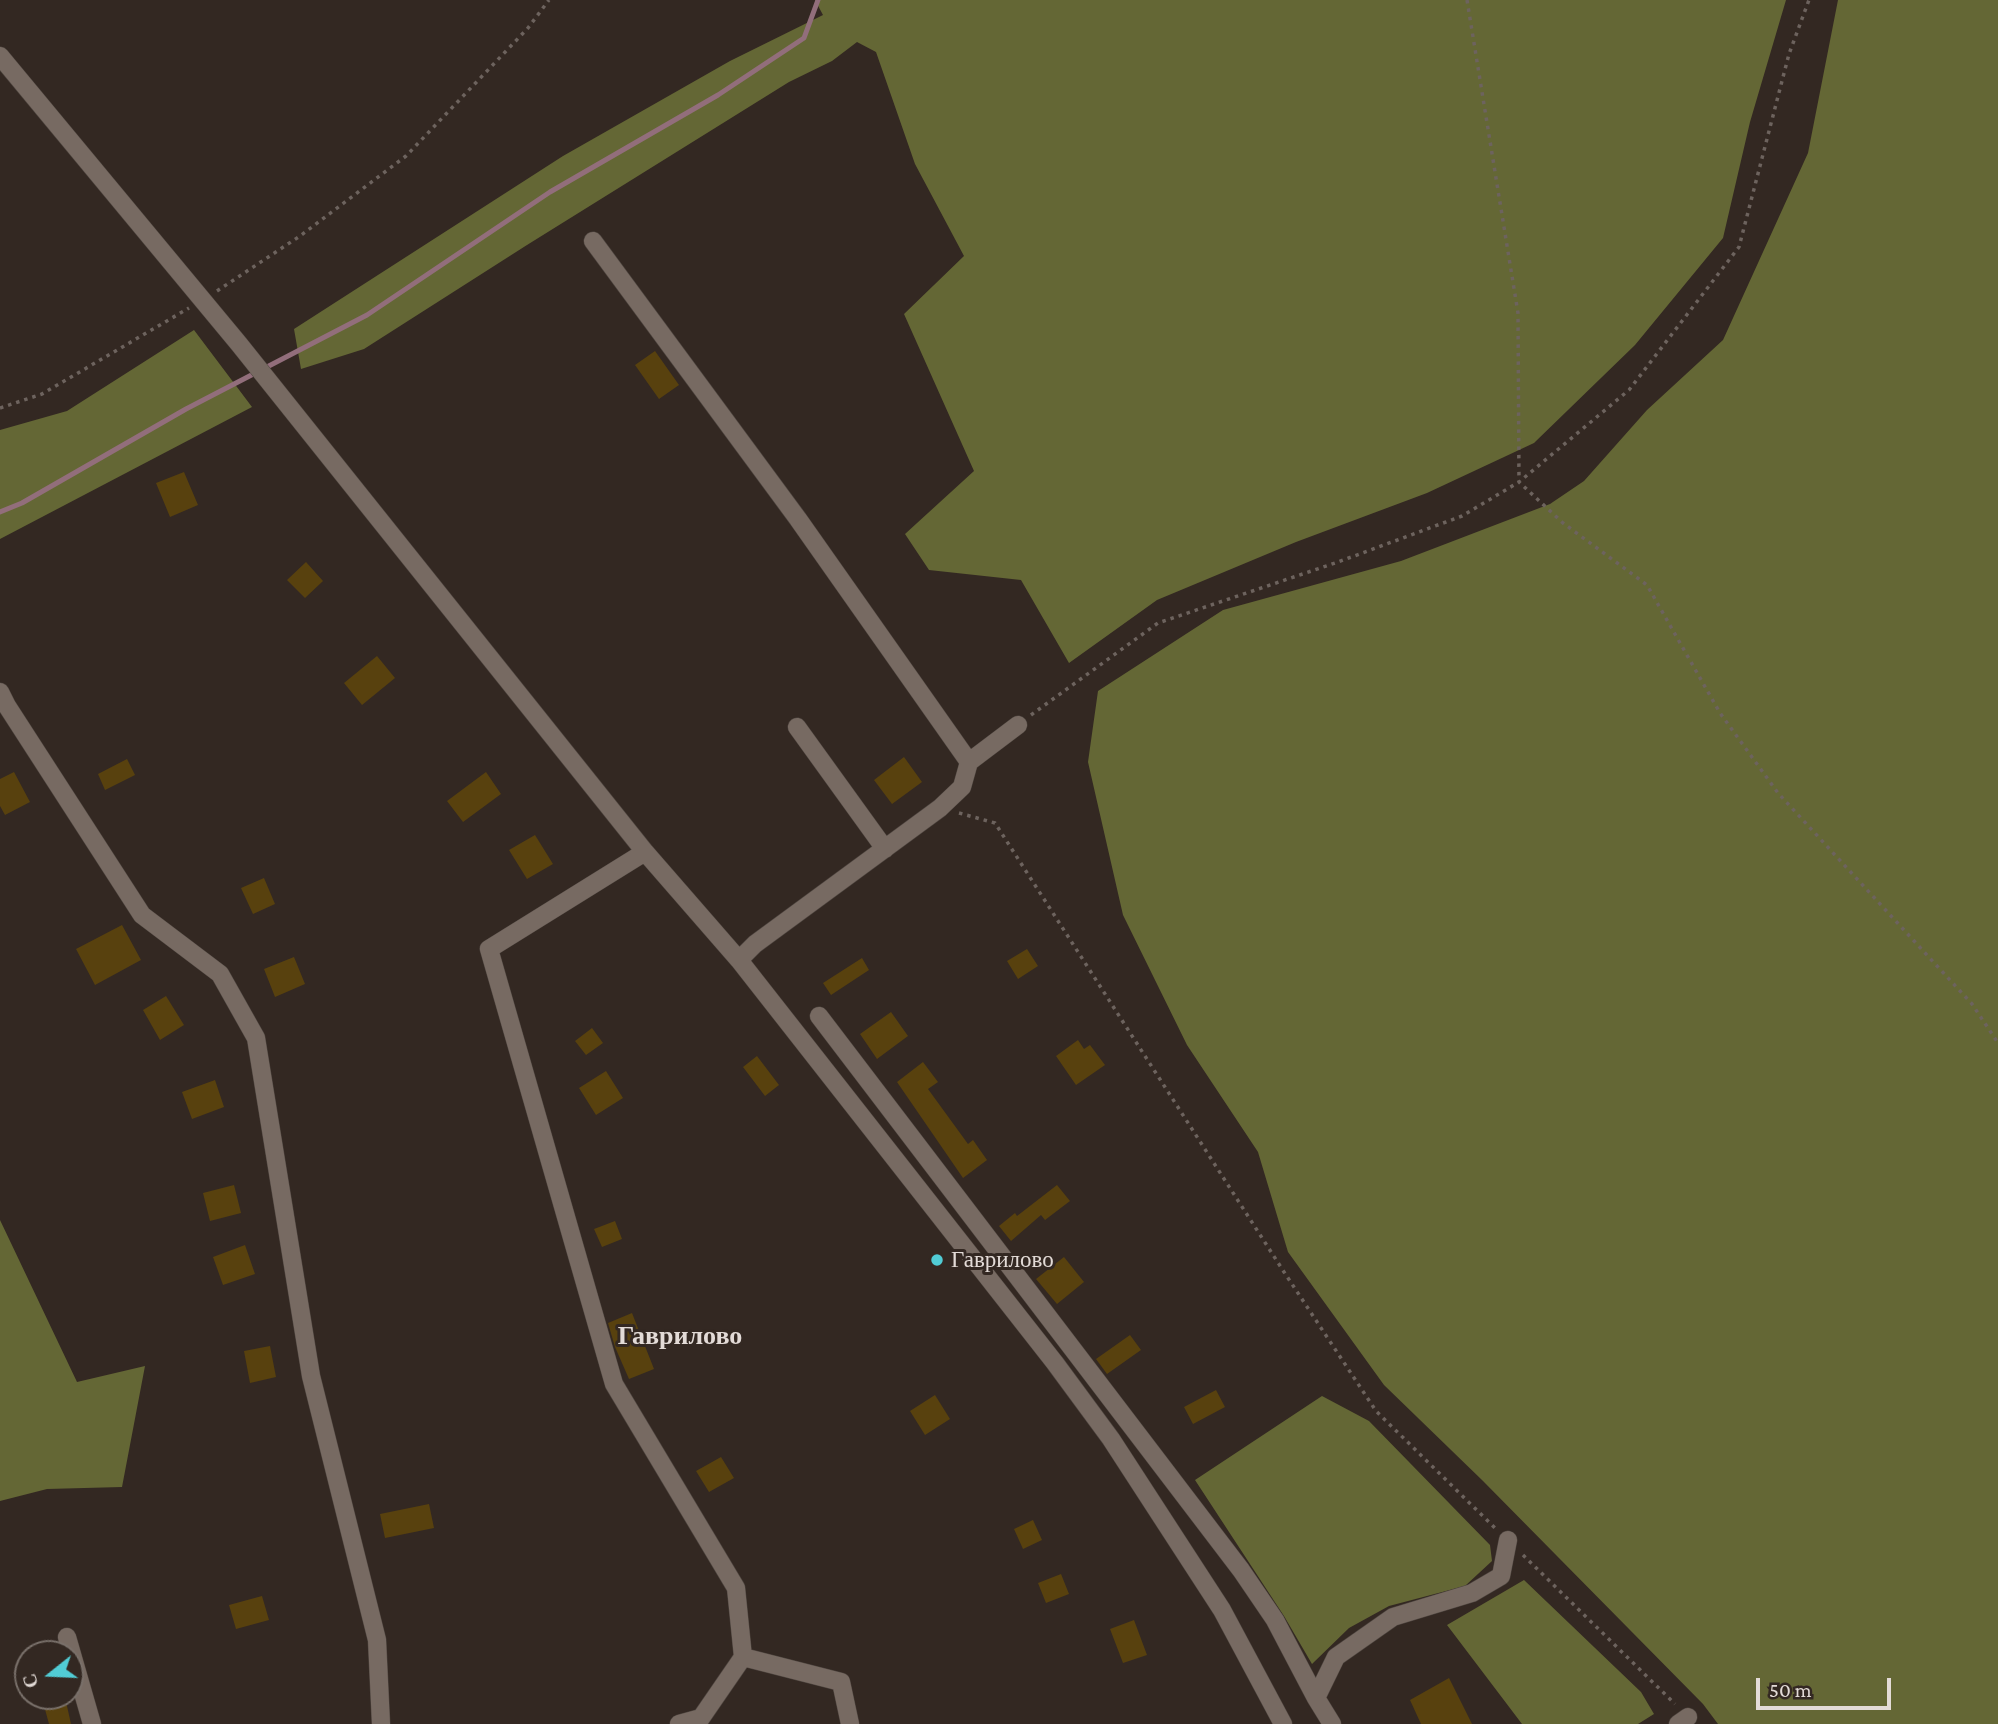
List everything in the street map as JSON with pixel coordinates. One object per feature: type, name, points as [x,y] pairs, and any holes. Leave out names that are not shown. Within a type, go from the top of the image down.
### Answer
[{"type":"street","points":[[0,56],[239,344],[645,852],[739,960],[1047,1353],[1111,1438],[1222,1610],[1283,1724]]},
{"type":"street","points":[[593,241],[798,519],[969,762]]},
{"type":"street","points":[[0,692],[142,915],[220,974],[256,1038],[311,1376],[377,1640],[381,1724]]},
{"type":"street","points":[[739,960],[755,944],[940,808],[962,787],[969,762],[1018,725]]},
{"type":"street","points":[[797,727],[885,849]]},
{"type":"street","points":[[645,852],[489,949],[614,1384],[736,1588],[743,1657],[701,1718],[679,1724]]},
{"type":"street","points":[[819,1016],[1241,1570],[1275,1620],[1315,1698],[1332,1724]]},
{"type":"street","points":[[1315,1698],[1336,1657],[1393,1617],[1472,1593],[1501,1576],[1508,1541]]},
{"type":"street","points":[[67,1637],[92,1724]]},
{"type":"street","points":[[743,1657],[841,1682],[850,1724]]},
{"type":"path","points":[[0,408],[42,394],[203,300],[300,236],[405,156],[528,28],[549,0]]},
{"type":"path","points":[[1467,0],[1518,313],[1519,482],[1563,523],[1647,585],[1720,713],[1778,793],[1972,1004],[1998,1043]]},
{"type":"path","points":[[1018,725],[1158,623],[1338,562],[1462,516],[1519,482],[1629,390],[1739,247],[1790,54],[1809,0]]},
{"type":"path","points":[[940,808],[995,823],[1276,1261],[1376,1411],[1683,1720]]},
{"type":"green space","points":[[815,0],[1786,0],[1750,122],[1723,238],[1635,345],[1534,443],[1427,493],[1296,542],[1157,600],[1069,663],[1021,580],[929,570],[905,534],[974,471],[904,314],[964,256],[915,164],[876,52],[857,42],[832,61],[789,82],[364,349],[301,369],[294,329],[563,156],[730,61],[823,15]]},
{"type":"green space","points":[[1838,0],[1998,0],[1998,1724],[1718,1724],[1703,1704],[1483,1481],[1384,1385],[1288,1252],[1258,1152],[1187,1045],[1123,915],[1088,762],[1098,691],[1223,610],[1401,561],[1550,504],[1584,481],[1647,410],[1723,340],[1808,153]]},
{"type":"green space","points":[[194,330],[252,407],[0,539],[0,430],[67,411]]},
{"type":"green space","points":[[0,1220],[77,1382],[145,1366],[122,1487],[47,1489],[0,1501]]},
{"type":"green space","points":[[1322,1396],[1369,1421],[1490,1545],[1492,1561],[1465,1586],[1389,1606],[1349,1628],[1312,1664],[1284,1616],[1195,1480]]},
{"type":"green space","points":[[1524,1580],[1641,1692],[1654,1714],[1638,1724],[1522,1724],[1447,1625]]},
{"type":"building","points":[[655,351],[679,385],[659,399],[635,365]]},
{"type":"building","points":[[184,472],[198,505],[170,517],[156,483]]},
{"type":"building","points":[[306,562],[323,581],[305,598],[287,580]]},
{"type":"building","points":[[377,656],[395,678],[362,705],[344,683]]},
{"type":"building","points":[[904,757],[922,782],[892,804],[874,780]]},
{"type":"building","points":[[127,759],[135,775],[105,790],[98,774]]},
{"type":"building","points":[[14,772],[30,802],[5,815],[0,806],[0,779]]},
{"type":"building","points":[[486,772],[501,794],[463,822],[447,801]]},
{"type":"building","points":[[535,835],[553,864],[527,879],[509,850]]},
{"type":"building","points":[[264,878],[275,904],[253,914],[241,888]]},
{"type":"building","points":[[122,925],[141,960],[95,985],[76,949]]},
{"type":"building","points":[[1027,949],[1038,966],[1018,979],[1007,961]]},
{"type":"building","points":[[294,957],[305,984],[275,997],[264,969]]},
{"type":"building","points":[[862,958],[869,970],[831,995],[823,983]]},
{"type":"building","points":[[166,996],[184,1025],[160,1040],[143,1010]]},
{"type":"building","points":[[891,1012],[908,1036],[877,1059],[860,1034]]},
{"type":"building","points":[[592,1028],[603,1043],[586,1055],[575,1041]]},
{"type":"building","points":[[1078,1040],[1084,1049],[1090,1045],[1105,1065],[1076,1085],[1056,1056]]},
{"type":"building","points":[[757,1056],[779,1085],[765,1096],[743,1067]]},
{"type":"building","points":[[923,1062],[938,1082],[928,1089],[968,1144],[973,1140],[987,1160],[963,1178],[897,1082]]},
{"type":"building","points":[[606,1071],[623,1098],[596,1115],[579,1088]]},
{"type":"building","points":[[215,1080],[224,1107],[192,1119],[182,1092]]},
{"type":"building","points":[[234,1185],[241,1213],[210,1221],[203,1193]]},
{"type":"building","points":[[1057,1185],[1070,1201],[1045,1220],[1041,1215],[1011,1241],[999,1226],[1015,1213],[1017,1216]]},
{"type":"building","points":[[615,1221],[622,1239],[602,1247],[594,1229]]},
{"type":"building","points":[[245,1245],[255,1274],[223,1285],[213,1257]]},
{"type":"building","points":[[1064,1257],[1084,1282],[1057,1304],[1036,1279]]},
{"type":"building","points":[[632,1313],[654,1369],[629,1379],[608,1323]]},
{"type":"building","points":[[1130,1335],[1141,1350],[1107,1374],[1096,1359]]},
{"type":"building","points":[[270,1346],[276,1377],[250,1383],[244,1351]]},
{"type":"building","points":[[1216,1390],[1225,1407],[1193,1424],[1184,1407]]},
{"type":"building","points":[[935,1395],[950,1419],[925,1435],[910,1411]]},
{"type":"building","points":[[721,1457],[734,1478],[709,1492],[696,1471]]},
{"type":"building","points":[[429,1504],[434,1528],[385,1538],[380,1514]]},
{"type":"building","points":[[1033,1520],[1042,1540],[1023,1549],[1014,1529]]},
{"type":"building","points":[[1061,1574],[1069,1594],[1046,1603],[1038,1583]]},
{"type":"building","points":[[262,1596],[269,1620],[236,1629],[229,1605]]},
{"type":"building","points":[[1134,1620],[1147,1655],[1123,1663],[1110,1629]]},
{"type":"building","points":[[1449,1678],[1472,1724],[1421,1724],[1410,1700]]},
{"type":"building","points":[[45,1710],[68,1710],[71,1724],[49,1724]]},
{"type":"waterway","points":[[0,512],[22,503],[186,409],[367,315],[550,192],[718,95],[804,38],[818,0]]},
{"type":"place","name":"Гаврилово","points":[[937,1260]]},
{"type":"district","name":"Гаврилово","points":[[680,1336]]}]
